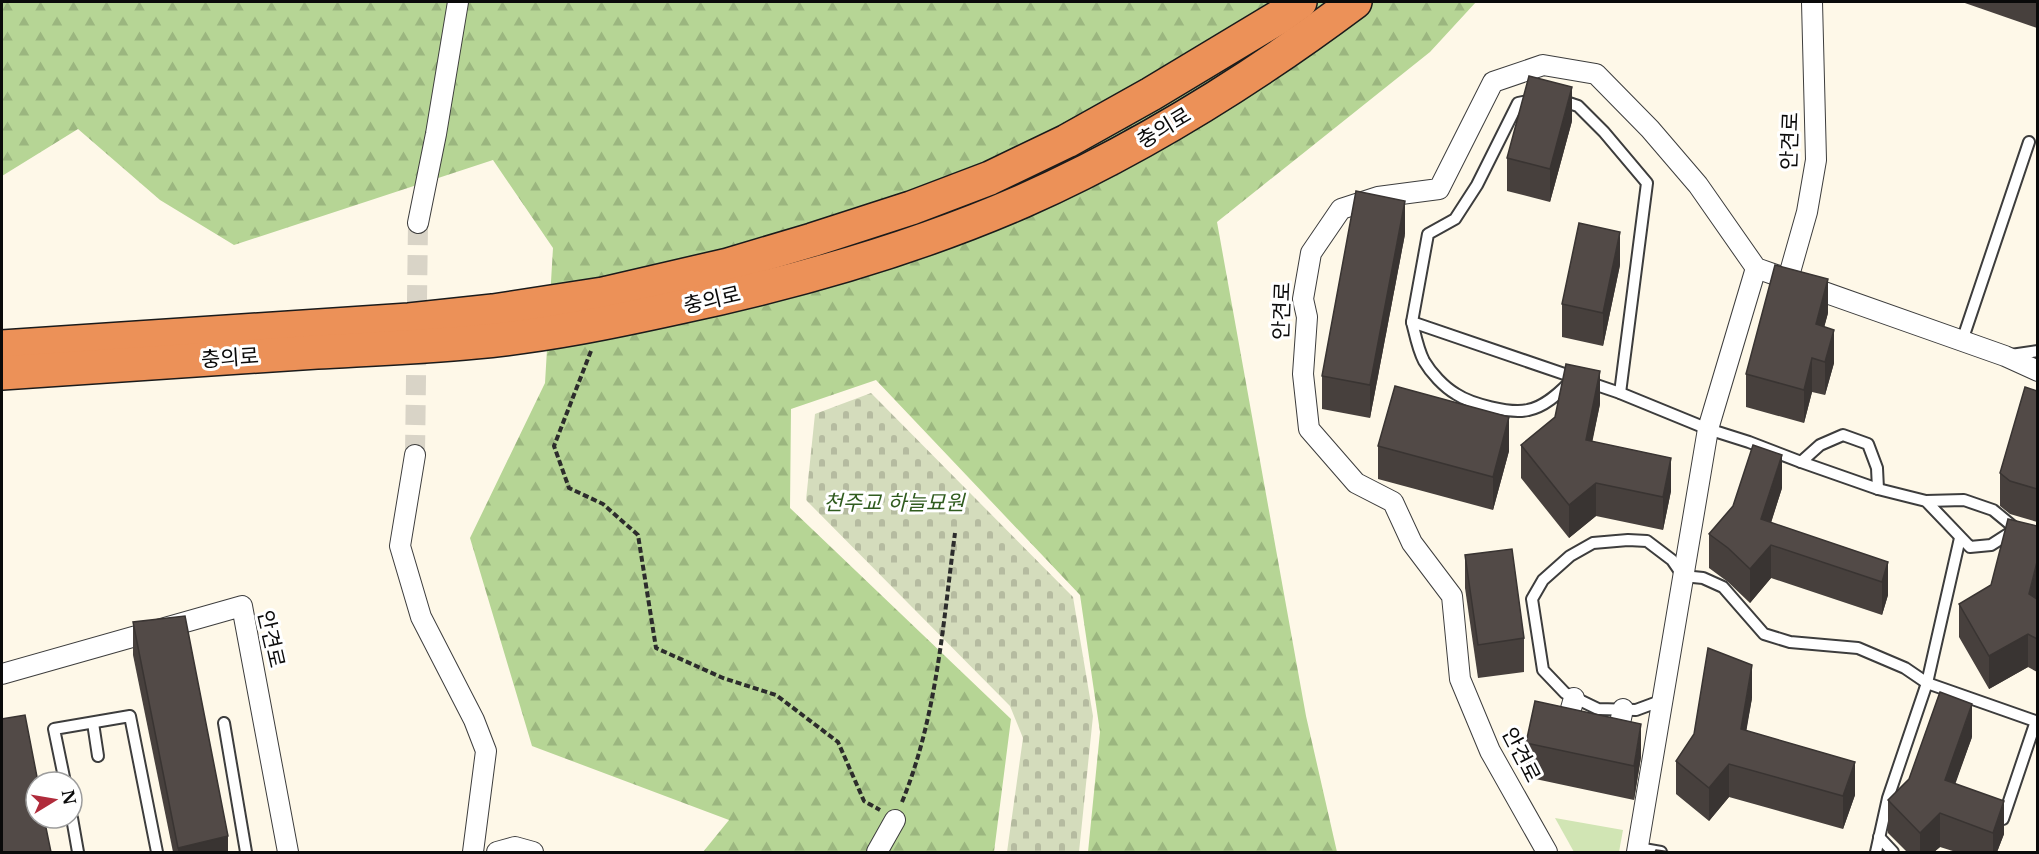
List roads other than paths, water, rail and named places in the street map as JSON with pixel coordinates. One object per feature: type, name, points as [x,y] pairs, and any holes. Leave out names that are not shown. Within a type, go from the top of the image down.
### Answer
[{"type":"highway","name":"충의로","points":[[2,347],[410,320],[472,313],[603,294],[728,265],[911,208],[990,178],[1067,141],[1151,94],[1270,23],[1300,2]]},
{"type":"highway","name":"충의로","points":[[2,373],[477,342],[602,324],[777,285],[829,271],[913,243],[1023,201],[1127,150],[1280,55],[1355,2]]},
{"type":"street","points":[[418,223],[458,2]]},
{"type":"street","name":"안견로","points":[[1788,279],[1808,212],[1816,160],[1812,2]]},
{"type":"street","name":"안견로","points":[[1547,852],[1490,751],[1460,679],[1452,596],[1412,543],[1394,502],[1356,483],[1309,429],[1303,374],[1307,317],[1303,298],[1311,253],[1341,209],[1378,196],[1439,189],[1493,82],[1543,65],[1596,74],[1650,129],[1698,185],[1756,268]]},
{"type":"street","points":[[1637,850],[1708,429],[1756,268],[2005,356],[2037,371]]},
{"type":"street","points":[[416,455],[400,546],[421,617],[474,720],[486,752],[473,852]]},
{"type":"street","name":"안견로","points":[[2,674],[242,606],[288,852]]},
{"type":"street","points":[[1567,723],[1574,698]]},
{"type":"street","points":[[1617,737],[1623,710]]},
{"type":"street","points":[[878,852],[895,820]]},
{"type":"street","points":[[497,852],[515,847],[533,852]]},
{"type":"lane","points":[[1575,377],[1554,398],[1528,410],[1505,410],[1476,403],[1456,394],[1440,381],[1424,360],[1412,321],[1428,234],[1455,219],[1477,185],[1518,103],[1548,96],[1578,106],[1604,132],[1647,183],[1620,393]]},
{"type":"lane","points":[[1962,341],[2029,142]]},
{"type":"lane","points":[[1412,321],[1620,393],[1708,429],[1878,489],[1926,501],[1964,500],[1993,510],[2016,529],[2037,539]]},
{"type":"lane","points":[[2005,356],[2037,351]]},
{"type":"lane","points":[[1801,462],[1820,445],[1843,435],[1868,444],[1877,468],[1878,489]]},
{"type":"lane","points":[[1926,501],[1970,547],[1990,545],[2016,529]]},
{"type":"lane","points":[[1876,852],[1888,798],[1927,683],[1959,538]]},
{"type":"lane","points":[[1663,700],[1635,710],[1598,709],[1565,693],[1543,670],[1532,599],[1543,580],[1570,556],[1593,543],[1647,541],[1672,560],[1683,576],[1703,578],[1723,587],[1764,634],[1790,642],[1858,648],[1905,668],[1927,683],[2037,722],[2003,819]]},
{"type":"lane","points":[[63,770],[54,729],[130,716],[157,852]]},
{"type":"lane","points":[[93,723],[98,756]]},
{"type":"lane","points":[[224,723],[246,852]]},
{"type":"lane","points":[[74,830],[78,852]]},
{"type":"lane","points":[[1879,837],[1893,852]]},
{"type":"lane","points":[[1637,850],[1660,852]]},
{"type":"tunnel","points":[[415,455],[418,223]]},
{"type":"park label","name":"천주교 하늘묘원","points":[[894,503]]}]
